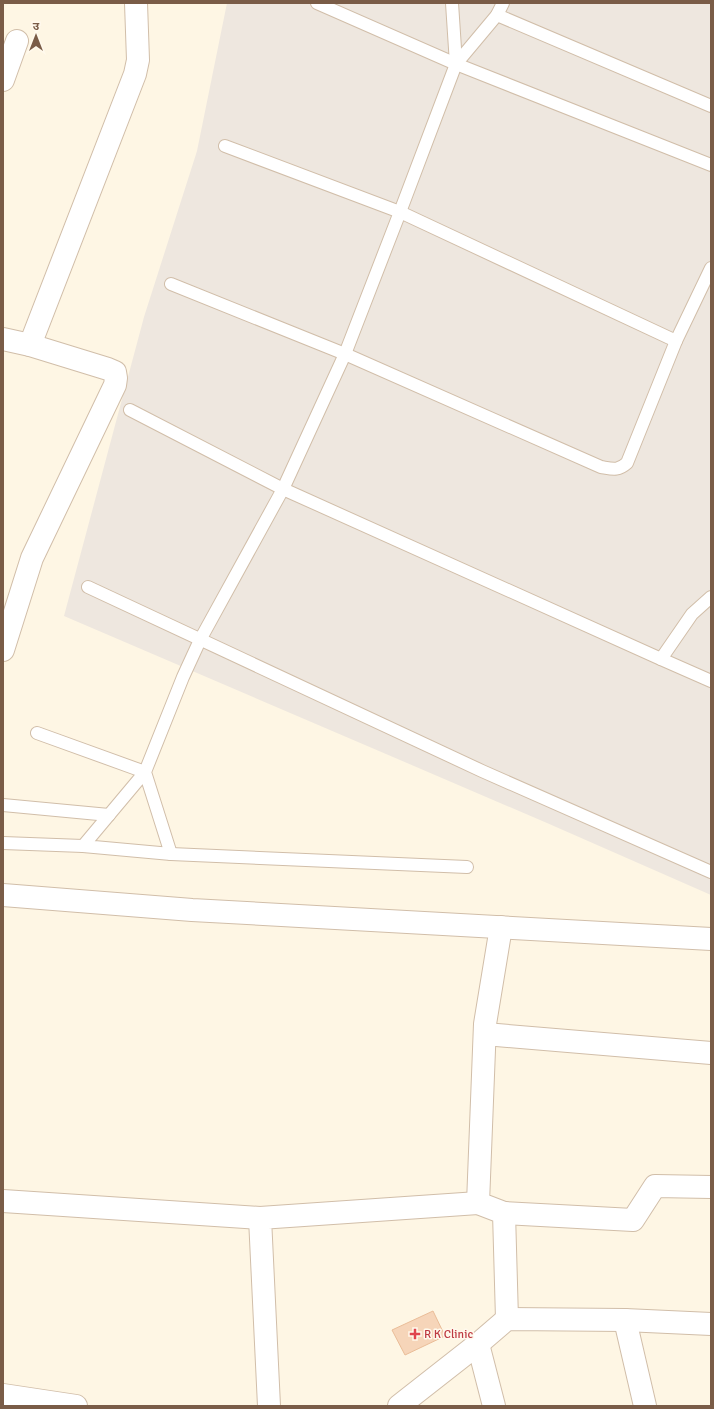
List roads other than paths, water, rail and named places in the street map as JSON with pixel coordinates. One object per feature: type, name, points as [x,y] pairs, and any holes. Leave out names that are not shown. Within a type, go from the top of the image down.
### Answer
[{"type":"street","points":[[30,345],[135,74],[138,60],[136,3]]},
{"type":"street","points":[[3,80],[17,41]]},
{"type":"street","points":[[3,339],[30,345],[108,369],[115,372],[116,378],[115,385],[32,558],[3,650]]},
{"type":"street","points":[[3,895],[192,910],[711,939]]},
{"type":"street","points":[[478,1203],[485,1024],[501,927]]},
{"type":"street","points":[[485,1034],[711,1054]]},
{"type":"street","points":[[3,1201],[260,1218],[478,1203],[504,1213],[633,1220],[655,1186],[711,1187]]},
{"type":"street","points":[[504,1213],[507,1319]]},
{"type":"street","points":[[260,1218],[269,1406]]},
{"type":"street","points":[[400,1406],[507,1319],[625,1320],[711,1324]]},
{"type":"street","points":[[625,1320],[645,1406]]},
{"type":"street","points":[[478,1344],[494,1406]]},
{"type":"street","points":[[3,1395],[76,1406]]},
{"type":"lane","points":[[317,3],[456,64],[711,164]]},
{"type":"lane","points":[[452,3],[456,64]]},
{"type":"lane","points":[[83,846],[145,772],[183,677],[200,640],[283,489],[345,354],[456,64],[497,15],[503,3]]},
{"type":"lane","points":[[497,15],[711,106]]},
{"type":"lane","points":[[225,146],[400,212],[676,341]]},
{"type":"lane","points":[[171,284],[345,354],[601,467],[614,469],[621,468],[627,463],[676,341],[711,268]]},
{"type":"lane","points":[[130,410],[283,489],[711,681]]},
{"type":"lane","points":[[88,587],[482,771],[711,872]]},
{"type":"lane","points":[[661,659],[692,614],[711,597]]},
{"type":"lane","points":[[37,733],[145,772]]},
{"type":"lane","points":[[145,772],[171,854]]},
{"type":"lane","points":[[3,805],[109,815]]},
{"type":"lane","points":[[3,843],[83,846],[171,854],[467,867]]},
{"type":"place","name":"R K Clinic","points":[[415,1334]]}]
